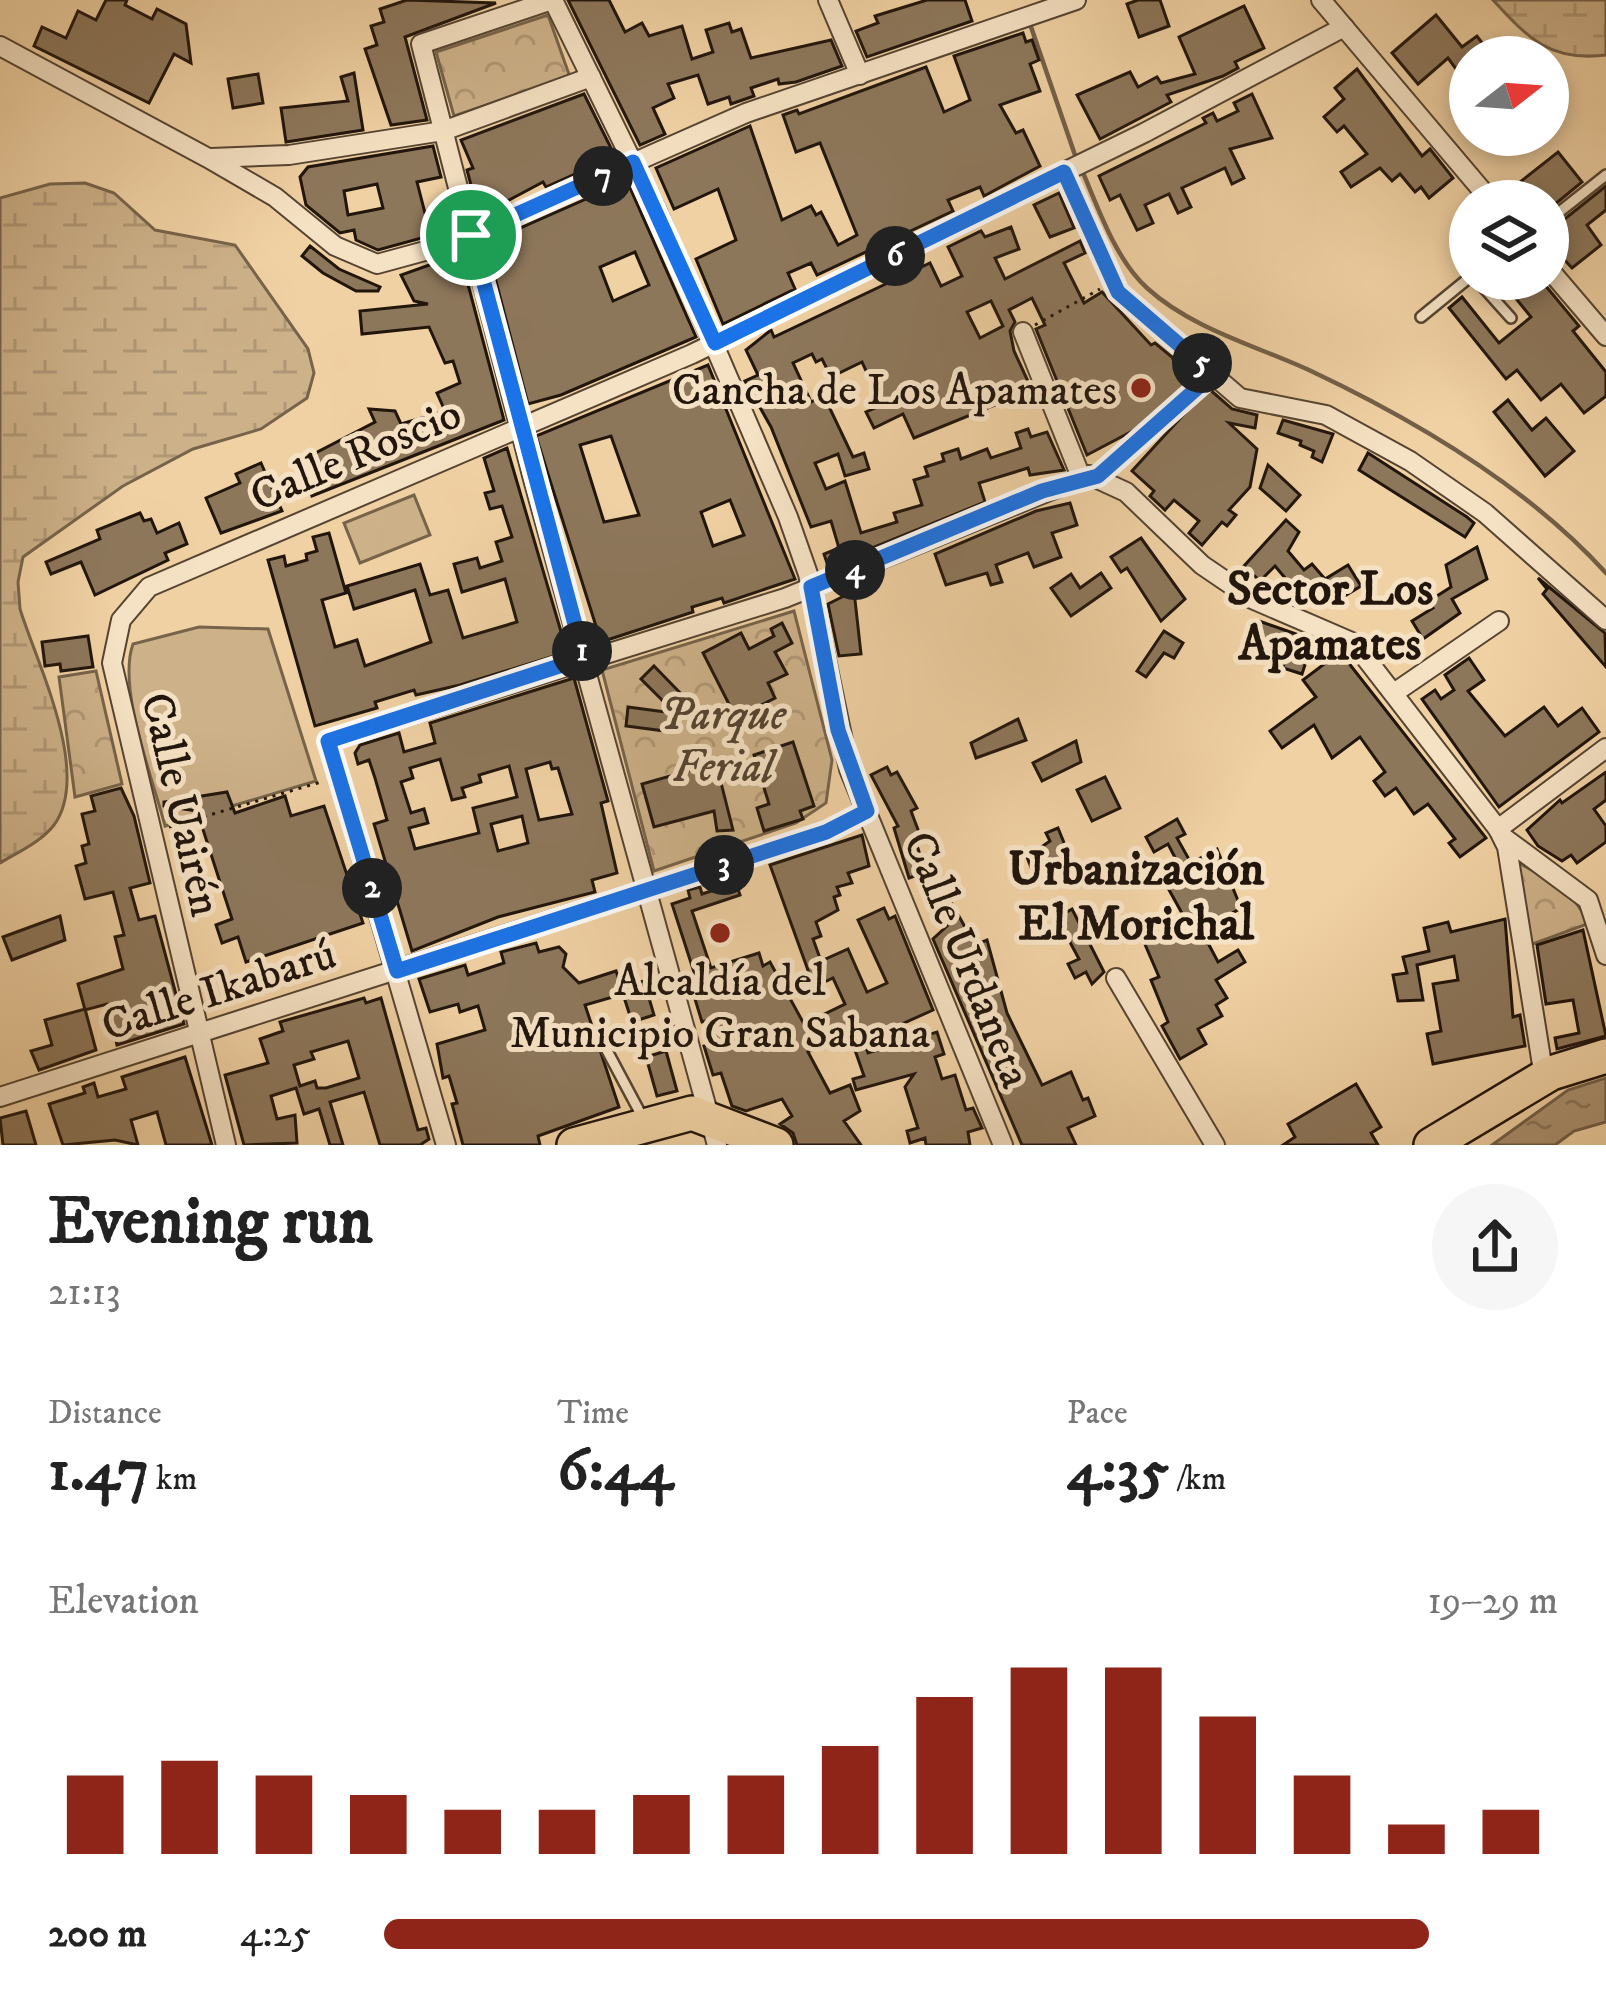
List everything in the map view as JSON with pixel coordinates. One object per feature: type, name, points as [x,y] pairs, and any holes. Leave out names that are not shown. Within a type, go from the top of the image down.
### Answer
[{"type":"highway","points":[[1431,1145],[1544,1077],[1606,1056]]},
{"type":"highway","points":[[574,1145],[692,1113],[715,1132],[776,1145]]},
{"type":"street","points":[[553,0],[421,44],[520,426],[715,1132]]},
{"type":"street","name":"Calle Urdaneta","points":[[553,0],[715,343],[811,587],[838,730],[1003,1145]]},
{"type":"street","points":[[828,0],[860,75]]},
{"type":"street","points":[[1321,0],[1473,180]]},
{"type":"street","points":[[0,46],[208,158],[369,263],[411,258],[732,119],[1070,2]]},
{"type":"street","name":"Calle Roscio","points":[[121,620],[149,587],[715,343],[1075,167],[1344,27]]},
{"type":"street","points":[[208,158],[289,155],[443,131],[591,77]]},
{"type":"street","points":[[1075,167],[1111,283],[1127,304],[1247,404],[1325,415],[1410,461],[1499,524],[1606,620]]},
{"type":"street","points":[[1569,293],[1606,336]]},
{"type":"street","points":[[1023,332],[1089,476],[1126,492],[1226,582],[1354,643],[1501,833],[1588,900],[1606,955]]},
{"type":"street","points":[[446,1145],[328,741],[811,587],[1089,476]]},
{"type":"street","name":"Calle Uairén","points":[[121,620],[112,663],[226,1145]]},
{"type":"street","points":[[1394,693],[1499,621]]},
{"type":"street","points":[[1501,833],[1606,748]]},
{"type":"street","name":"Calle Ikabarú","points":[[0,1097],[826,832],[867,811]]},
{"type":"street","points":[[1501,833],[1544,1077]]},
{"type":"street","points":[[1116,978],[1215,1145]]},
{"type":"lane","points":[[1569,205],[1606,176]]},
{"type":"lane","points":[[1421,317],[1449,296]]},
{"type":"lane","points":[[1494,300],[1511,318]]},
{"type":"lane","points":[[604,1046],[645,1124]]},
{"type":"path","points":[[1023,332],[1111,283]]},
{"type":"path","points":[[1089,476],[1213,374]]},
{"type":"path","points":[[150,833],[338,776]]},
{"type":"green space","points":[[1493,0],[1606,0],[1606,55],[1569,55],[1569,36],[1531,36]]},
{"type":"green space","points":[[548,15],[570,77],[454,116],[436,52]]},
{"type":"green space","points":[[85,183],[114,193],[155,230],[235,245],[308,349],[314,373],[307,398],[261,429],[193,449],[123,486],[23,557],[20,609],[58,718],[67,777],[64,803],[54,825],[0,863],[0,198],[50,184]]},
{"type":"green space","points":[[414,495],[430,535],[360,563],[344,523]]},
{"type":"green space","name":"Parque Ferial","points":[[794,611],[832,760],[826,803],[796,823],[654,871],[602,670]]},
{"type":"green space","points":[[199,627],[268,629],[316,781],[165,826],[133,709],[129,663],[133,644]]},
{"type":"green space","points":[[96,671],[122,784],[75,797],[59,677]]},
{"type":"green space","points":[[1519,863],[1567,890],[1590,923],[1530,945]]},
{"type":"water","points":[[1606,1078],[1606,1122],[1574,1131],[1555,1145],[1492,1145],[1568,1090]]},
{"type":"building","points":[[106,0],[127,0],[125,5],[152,19],[157,9],[186,24],[191,63],[174,54],[149,103],[34,46],[42,27],[66,38],[78,11],[96,20]]},
{"type":"building","points":[[407,0],[496,3],[405,37],[427,120],[391,125],[365,49],[377,45],[371,26],[384,22],[380,9]]},
{"type":"building","points":[[568,0],[609,0],[625,32],[642,23],[649,36],[682,26],[692,59],[713,52],[706,30],[729,23],[732,32],[741,29],[751,58],[831,40],[842,66],[796,82],[779,84],[778,79],[751,88],[754,96],[731,104],[729,97],[708,104],[698,75],[668,84],[674,98],[653,108],[665,134],[640,145]]},
{"type":"building","points":[[927,0],[965,0],[972,21],[867,57],[856,31],[878,23],[875,16]]},
{"type":"building","points":[[1160,0],[1169,26],[1139,37],[1127,4]]},
{"type":"building","points":[[1244,6],[1264,48],[1235,62],[1238,68],[1223,76],[1167,95],[1171,102],[1100,139],[1077,95],[1130,72],[1138,87],[1157,77],[1161,83],[1195,74],[1179,37]]},
{"type":"building","points":[[1436,15],[1453,36],[1449,36],[1449,59],[1418,84],[1392,53]]},
{"type":"building","points":[[1023,33],[1026,42],[1032,40],[1039,60],[1030,64],[1040,91],[1000,105],[1016,133],[1023,130],[1040,166],[984,196],[980,187],[948,200],[953,211],[817,275],[811,263],[788,273],[795,289],[723,324],[696,259],[736,240],[718,189],[674,209],[656,168],[750,126],[782,220],[811,206],[816,215],[821,212],[838,245],[857,235],[820,143],[796,152],[783,115],[797,110],[799,114],[926,67],[944,112],[970,100],[954,56]]},
{"type":"building","points":[[1357,69],[1422,156],[1430,149],[1453,178],[1429,198],[1421,187],[1415,192],[1400,174],[1392,181],[1380,168],[1351,187],[1341,172],[1367,154],[1344,126],[1337,132],[1324,117],[1344,99],[1335,88]]},
{"type":"building","points":[[354,73],[363,130],[286,142],[281,108],[348,101],[341,77]]},
{"type":"building","points":[[258,74],[263,103],[233,108],[228,79]]},
{"type":"building","points":[[584,94],[615,156],[546,187],[543,182],[479,216],[467,170],[473,168],[461,140]]},
{"type":"building","points":[[1252,94],[1272,138],[1230,149],[1244,178],[1232,184],[1225,168],[1182,188],[1191,207],[1178,213],[1169,194],[1145,205],[1153,223],[1137,230],[1120,195],[1110,200],[1099,176],[1206,123],[1203,118],[1213,113],[1217,121],[1238,111],[1234,103]]},
{"type":"building","points":[[433,146],[441,177],[417,182],[425,213],[435,210],[440,233],[378,250],[356,240],[354,230],[340,233],[306,205],[300,177],[308,167]],"holes":[[[377,184],[383,208],[348,215],[344,191]]]},
{"type":"building","points":[[1553,156],[1561,156],[1582,182],[1569,193],[1569,180],[1523,180]]},
{"type":"building","points":[[627,181],[696,337],[561,395],[528,404],[486,243]],"holes":[[[635,252],[649,285],[613,301],[600,267]]]},
{"type":"building","points":[[1606,186],[1606,210],[1587,225],[1601,245],[1572,268],[1569,265],[1569,216]]},
{"type":"building","points":[[1059,193],[1074,228],[1050,237],[1034,205]]},
{"type":"building","points":[[1011,227],[1019,249],[995,258],[1005,279],[1080,241],[1085,253],[1064,263],[1084,303],[1102,292],[1151,345],[1155,343],[1172,357],[1193,399],[1087,455],[1036,329],[1045,325],[1032,298],[1009,310],[1015,322],[1010,331],[1014,351],[1032,390],[914,438],[903,414],[874,428],[866,412],[882,405],[862,362],[831,377],[822,359],[816,362],[812,354],[793,363],[811,402],[824,396],[853,457],[864,453],[869,469],[845,476],[838,454],[815,463],[826,489],[845,481],[861,533],[897,522],[894,513],[922,505],[914,480],[928,476],[925,467],[944,461],[942,454],[958,449],[961,459],[987,449],[991,458],[1021,448],[1016,433],[1028,429],[1031,437],[1047,432],[1064,470],[1030,475],[1028,468],[979,483],[985,502],[828,566],[824,554],[839,548],[831,521],[811,527],[771,427],[745,381],[758,375],[746,350],[771,330],[774,337],[930,263],[941,286],[962,276],[948,247],[981,231],[985,237]],"holes":[[[991,301],[1003,326],[980,338],[967,312]]]},
{"type":"building","points":[[310,246],[339,269],[380,287],[378,291],[356,291],[323,273],[302,256]]},
{"type":"building","points":[[460,254],[504,420],[312,496],[302,460],[375,422],[369,409],[395,411],[401,424],[445,411],[437,393],[460,383],[453,361],[445,363],[429,327],[362,334],[360,311],[428,304],[414,301],[401,275]]},
{"type":"building","points":[[1464,300],[1499,343],[1531,317],[1517,300],[1557,300],[1579,326],[1573,331],[1606,372],[1606,396],[1584,413],[1561,384],[1541,400],[1517,370],[1506,379],[1449,308]]},
{"type":"building","points":[[708,365],[795,579],[724,603],[722,598],[692,607],[693,612],[601,642],[536,436]],"holes":[[[611,436],[639,515],[604,522],[580,445]],[[730,500],[744,535],[713,546],[701,512]]]},
{"type":"building","points":[[1208,388],[1232,409],[1257,415],[1255,428],[1229,423],[1257,449],[1250,487],[1229,510],[1236,515],[1227,526],[1222,522],[1202,545],[1189,533],[1199,521],[1174,500],[1165,510],[1150,496],[1154,491],[1132,471]]},
{"type":"building","points":[[1508,400],[1532,430],[1546,418],[1574,451],[1545,476],[1494,412]]},
{"type":"building","points":[[1283,420],[1333,434],[1322,462],[1301,441],[1278,433]]},
{"type":"building","points":[[507,448],[567,652],[460,685],[416,695],[414,690],[375,702],[377,708],[315,726],[268,560],[284,556],[286,566],[307,560],[306,554],[317,551],[313,537],[329,533],[346,593],[322,600],[335,647],[357,640],[365,666],[431,642],[415,590],[354,609],[347,586],[420,564],[430,595],[448,590],[463,638],[517,622],[505,579],[462,592],[454,564],[477,558],[480,568],[502,561],[496,542],[512,537],[502,506],[490,509],[485,493],[494,491],[484,458]]},
{"type":"building","points":[[1368,453],[1474,523],[1465,537],[1359,470]]},
{"type":"building","points":[[261,463],[282,511],[221,533],[206,498],[240,483],[236,474]]},
{"type":"building","points":[[1268,465],[1300,495],[1286,511],[1260,488]]},
{"type":"building","points":[[1070,503],[1077,525],[1052,533],[1061,557],[1034,567],[1028,553],[996,565],[1002,582],[991,585],[987,573],[946,585],[935,554],[1036,511]]},
{"type":"building","points":[[140,513],[144,521],[151,519],[157,533],[179,523],[187,544],[165,553],[168,560],[95,595],[81,562],[51,574],[46,562],[100,539],[97,530]]},
{"type":"building","points":[[1286,520],[1299,532],[1288,551],[1304,570],[1312,564],[1325,579],[1348,565],[1361,586],[1335,602],[1324,583],[1307,604],[1275,566],[1260,581],[1244,566]]},
{"type":"building","points":[[1141,538],[1185,599],[1161,621],[1127,568],[1121,572],[1111,557]]},
{"type":"building","points":[[1477,547],[1487,579],[1452,599],[1460,613],[1423,639],[1412,621],[1433,608],[1429,601],[1451,587],[1446,565]]},
{"type":"building","points":[[1101,573],[1111,588],[1071,616],[1051,588],[1071,574],[1080,588]]},
{"type":"building","points":[[1538,578],[1605,633],[1606,667],[1543,594],[1547,589]]},
{"type":"building","points":[[854,591],[861,654],[839,656],[828,604]]},
{"type":"building","points":[[1259,621],[1313,640],[1302,674],[1283,668],[1285,659],[1253,653]]},
{"type":"building","points":[[782,623],[792,643],[775,652],[787,674],[768,683],[775,698],[736,718],[703,653],[741,633],[749,649],[774,636],[771,629]]},
{"type":"building","points":[[1164,631],[1183,643],[1174,658],[1164,653],[1146,677],[1137,671]]},
{"type":"building","points":[[88,636],[93,667],[61,671],[60,664],[45,666],[42,642]]},
{"type":"building","points":[[1340,652],[1486,838],[1460,857],[1449,843],[1455,839],[1428,804],[1414,814],[1396,788],[1385,796],[1374,781],[1385,772],[1360,737],[1332,758],[1314,725],[1282,748],[1270,731],[1316,697],[1303,680]]},
{"type":"building","points":[[1469,658],[1484,680],[1468,691],[1505,736],[1544,707],[1558,726],[1582,708],[1599,732],[1499,807],[1422,699],[1435,690],[1441,699],[1454,690],[1445,675]]},
{"type":"building","points":[[654,666],[687,700],[674,712],[641,679]]},
{"type":"building","points":[[574,678],[608,801],[601,803],[617,873],[592,880],[595,892],[498,917],[412,951],[374,824],[387,820],[375,778],[369,760],[358,764],[355,753],[360,745],[399,733],[404,752],[435,743],[430,723]],"holes":[[[440,759],[452,800],[465,797],[462,788],[481,782],[479,775],[509,766],[517,797],[473,808],[479,833],[415,849],[409,828],[428,823],[424,809],[411,813],[401,782],[413,778],[410,768]],[[550,762],[552,769],[558,768],[572,814],[539,820],[526,769]],[[522,816],[528,843],[498,851],[491,824]]]},
{"type":"building","points":[[628,707],[673,713],[665,731],[626,726]]},
{"type":"building","points":[[1018,719],[1026,740],[976,758],[971,743]]},
{"type":"building","points":[[1076,741],[1081,762],[1042,781],[1033,763]]},
{"type":"building","points":[[793,742],[814,806],[800,811],[803,819],[764,831],[757,808],[769,804],[754,755]]},
{"type":"building","points":[[716,763],[733,830],[717,831],[714,811],[654,827],[642,784]]},
{"type":"building","points":[[887,767],[891,775],[897,772],[917,808],[911,811],[920,835],[914,837],[926,872],[909,878],[894,828],[898,826],[871,775]]},
{"type":"building","points":[[1606,772],[1606,800],[1594,809],[1606,826],[1606,842],[1577,863],[1571,855],[1562,861],[1538,846],[1527,830],[1560,800],[1562,803]]},
{"type":"building","points":[[1105,777],[1120,808],[1092,821],[1077,790]]},
{"type":"building","points":[[121,788],[134,816],[150,883],[130,888],[139,920],[155,916],[184,1024],[117,1045],[107,1004],[85,1010],[78,984],[123,969],[115,937],[124,935],[113,892],[85,899],[76,866],[86,863],[82,846],[89,844],[82,814],[95,811],[91,796]]},
{"type":"building","points":[[227,792],[235,813],[285,796],[291,816],[324,806],[363,923],[246,962],[238,937],[222,943],[216,925],[232,919],[197,811],[164,806],[164,802]]},
{"type":"building","points":[[1177,819],[1185,834],[1177,838],[1191,863],[1217,849],[1241,908],[1215,923],[1222,935],[1208,943],[1218,962],[1238,950],[1245,962],[1216,980],[1227,998],[1216,1005],[1222,1016],[1198,1029],[1206,1044],[1180,1059],[1162,1026],[1168,1022],[1151,980],[1159,977],[1144,942],[1188,924],[1163,879],[1181,869],[1168,844],[1154,852],[1146,837]]},
{"type":"building","points":[[1058,828],[1071,860],[1032,870],[1027,857],[1050,841],[1046,833]]},
{"type":"building","points":[[862,835],[869,866],[848,873],[852,883],[837,887],[838,910],[816,922],[821,936],[813,939],[821,961],[848,949],[867,992],[887,983],[858,920],[884,908],[889,919],[895,916],[933,1010],[864,1041],[868,1053],[937,1032],[944,1054],[935,1057],[942,1079],[955,1075],[966,1110],[973,1108],[982,1128],[968,1132],[970,1145],[926,1145],[925,1138],[910,1143],[907,1131],[918,1128],[905,1087],[914,1074],[856,1090],[853,1079],[864,1076],[848,1030],[808,1052],[830,1093],[850,1085],[860,1111],[844,1121],[861,1145],[797,1145],[793,1133],[780,1124],[792,1116],[782,1099],[746,1111],[732,1106],[721,1073],[713,1075],[704,1046],[716,1043],[709,1020],[702,1022],[695,999],[702,997],[672,904],[690,898],[688,890],[700,887],[702,894],[736,883],[740,895],[692,911],[711,968],[759,953],[763,966],[770,962],[804,1024],[845,1004],[833,978],[814,987],[770,865]]},
{"type":"building","points":[[951,902],[975,945],[987,940],[1007,1013],[1042,1085],[1071,1072],[1083,1100],[1088,1098],[1095,1116],[1068,1128],[1076,1145],[1022,1145],[933,939],[947,926],[938,908]]},
{"type":"building","points":[[1072,909],[1104,972],[1092,984],[1086,972],[1075,978],[1068,964],[1079,959],[1057,918]]},
{"type":"building","points":[[60,916],[65,940],[12,960],[3,937]]},
{"type":"building","points":[[1505,919],[1513,1017],[1520,1015],[1525,1046],[1433,1064],[1427,1034],[1441,1031],[1433,984],[1458,980],[1454,956],[1417,965],[1423,1000],[1398,1001],[1393,975],[1407,973],[1403,957],[1429,951],[1424,928],[1448,922],[1451,932]]},
{"type":"building","points":[[1583,930],[1606,1036],[1557,1049],[1555,1038],[1579,1033],[1573,1000],[1546,1004],[1537,945]]},
{"type":"building","points":[[536,943],[539,952],[559,947],[566,954],[563,967],[579,983],[616,971],[622,988],[644,981],[654,1015],[632,1022],[623,994],[585,1005],[619,1107],[538,1136],[540,1145],[463,1145],[452,1104],[457,1103],[449,1076],[443,1078],[437,1044],[485,1030],[478,1006],[460,1012],[458,1004],[430,1012],[419,979],[465,965],[468,975],[504,963],[501,952]]},
{"type":"building","points":[[364,998],[366,1003],[381,998],[418,1130],[426,1128],[429,1139],[420,1145],[380,1145],[364,1092],[330,1102],[343,1145],[330,1145],[319,1109],[304,1114],[296,1088],[271,1096],[277,1119],[295,1115],[297,1143],[244,1145],[225,1075],[268,1063],[260,1039],[283,1031],[280,1022]],"holes":[[[348,1041],[359,1078],[326,1088],[317,1088],[315,1081],[300,1086],[294,1065],[314,1059],[311,1052]]]},
{"type":"building","points":[[85,1009],[96,1050],[39,1070],[31,1051],[52,1045],[45,1020]]},
{"type":"building","points":[[666,1051],[677,1091],[657,1096],[646,1057]]},
{"type":"building","points":[[185,1057],[212,1145],[166,1145],[157,1112],[131,1120],[138,1145],[115,1140],[63,1145],[49,1104],[85,1093],[83,1087],[94,1083],[98,1097],[126,1089],[122,1077]]},
{"type":"building","points":[[1356,1084],[1381,1127],[1371,1133],[1378,1145],[1283,1145],[1295,1137],[1288,1124]]},
{"type":"building","points":[[26,1111],[36,1145],[3,1145],[0,1118]]},
{"type":"waterway","points":[[1029,21],[1076,158]]},
{"type":"waterway","points":[[1081,168],[1126,262],[1165,302],[1204,326],[1351,390],[1430,434],[1506,484],[1606,573]]},
{"type":"place","name":"Cancha de Los Apamates","points":[[1141,388]]},
{"type":"place","name":"Alcaldía del Municipio Gran Sabana","points":[[720,933]]},
{"type":"district","name":"Sector Los Apamates","points":[[1330,614]]},
{"type":"district","name":"Urbanización El Morichal","points":[[1136,894]]},
{"type":"route","points":[[633,162],[715,343],[1064,172],[1118,292],[1213,374],[1098,476],[1042,491],[811,587],[838,730],[867,811],[826,832],[397,971],[328,741],[584,658],[471,235],[633,162]]}]
